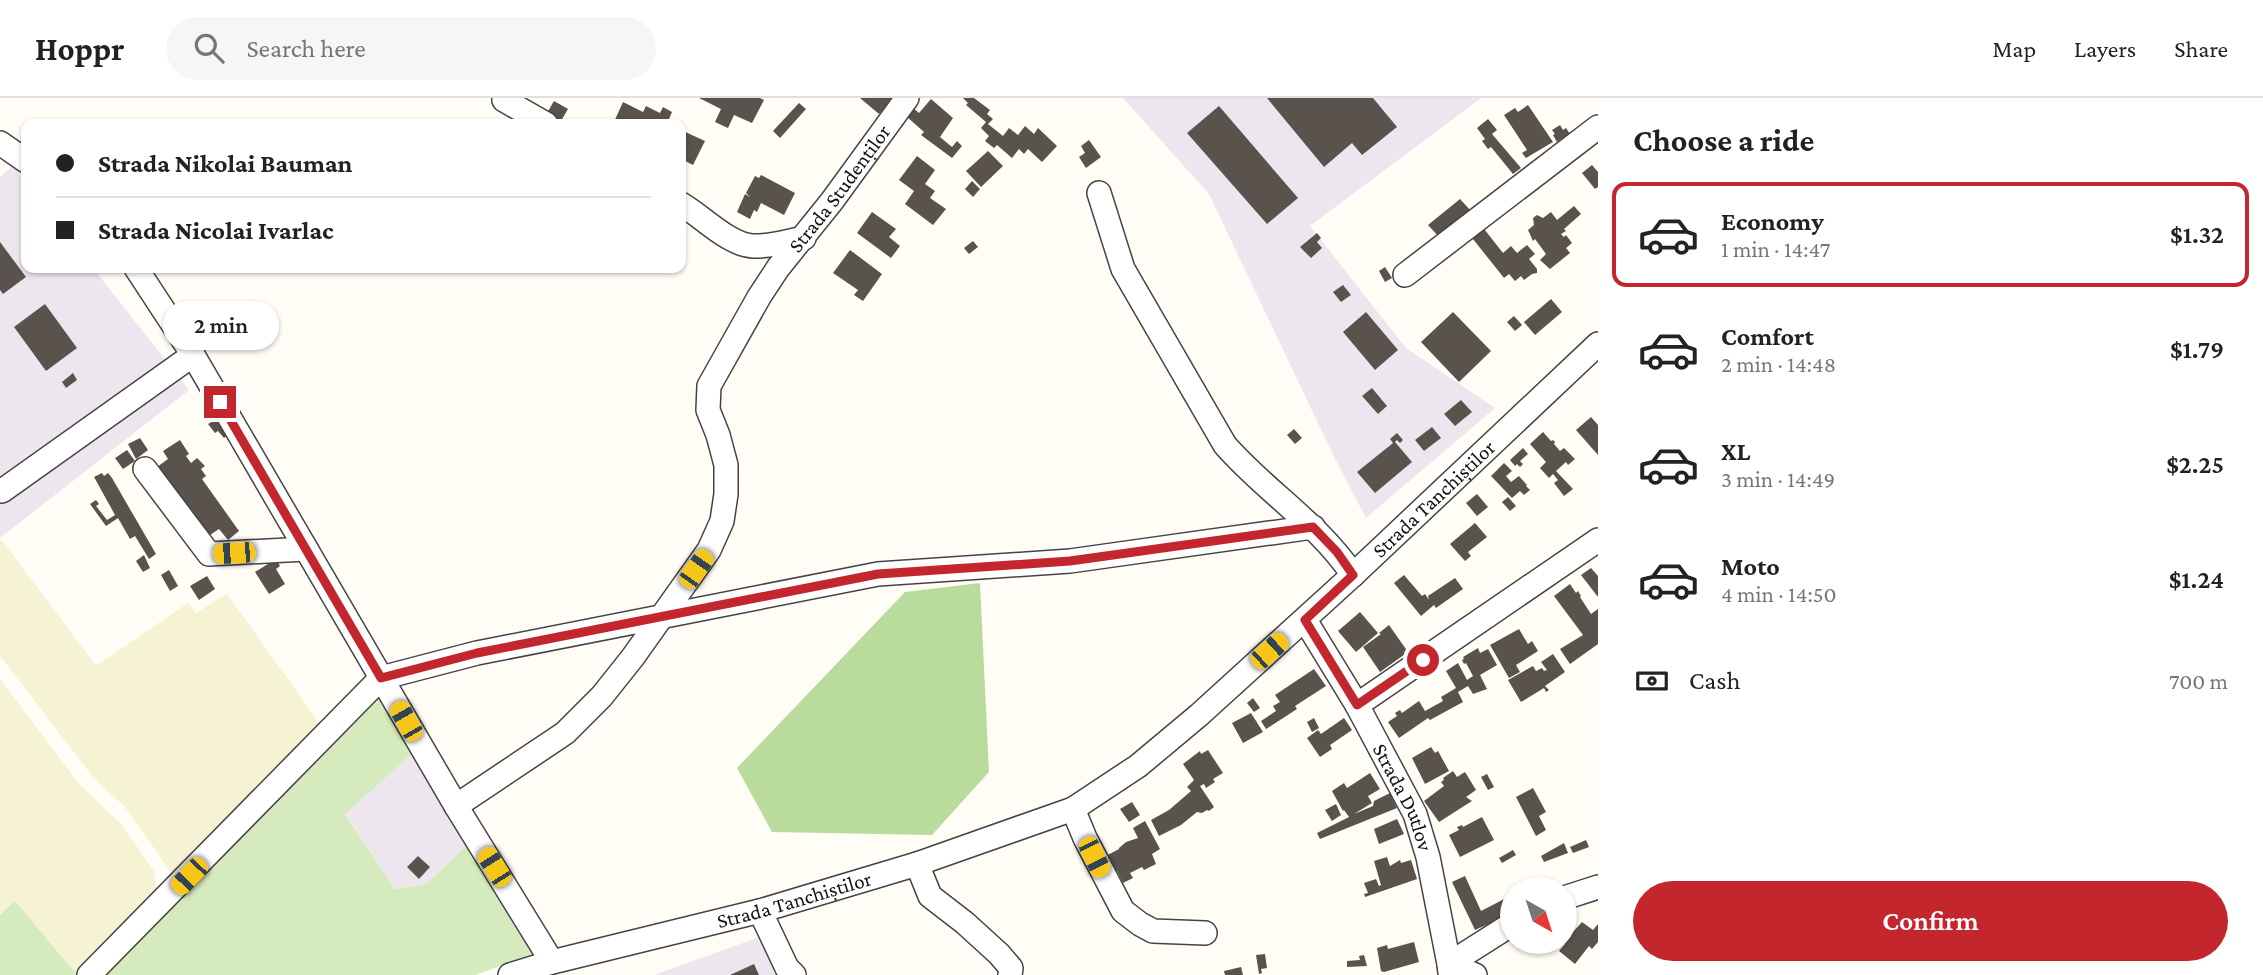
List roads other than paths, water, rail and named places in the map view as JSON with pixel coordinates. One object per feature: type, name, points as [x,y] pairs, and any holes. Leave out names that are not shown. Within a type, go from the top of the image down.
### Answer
[{"type":"street","name":"Strada Studenților","points":[[686,207],[726,236],[744,245],[756,247],[804,238],[907,98]]},
{"type":"street","points":[[504,100],[537,119]]},
{"type":"street","points":[[1405,275],[1598,127]]},
{"type":"street","points":[[1100,193],[1123,269],[1225,445],[1239,461],[1313,527],[1337,552],[1353,575]]},
{"type":"street","points":[[456,806],[565,733],[602,696],[709,550],[722,521],[726,466],[708,410],[709,386],[759,297],[778,268],[804,238]]},
{"type":"street","points":[[139,273],[193,355],[456,806],[552,962]]},
{"type":"street","name":"Strada Tanchiștilor","points":[[510,975],[552,962],[760,911],[917,864],[1073,809],[1107,788],[1165,745],[1305,620],[1598,344]]},
{"type":"street","points":[[2,491],[193,355]]},
{"type":"street","points":[[145,469],[209,554],[306,549]]},
{"type":"street","points":[[89,975],[381,678],[477,653],[878,574],[1070,561],[1313,527]]},
{"type":"street","points":[[1357,705],[1598,540]]},
{"type":"street","name":"Strada Dutlov","points":[[1305,620],[1357,705],[1415,814],[1428,857],[1450,970]]},
{"type":"street","points":[[1073,809],[1123,911],[1153,931],[1205,933]]},
{"type":"street","points":[[917,864],[930,896],[999,954],[1011,968],[1010,975]]},
{"type":"street","points":[[1577,894],[1598,887]]},
{"type":"street","points":[[760,911],[787,968],[794,975]]},
{"type":"street","points":[[1450,970],[1500,933]]},
{"type":"street","points":[[1450,970],[1475,975]]}]
